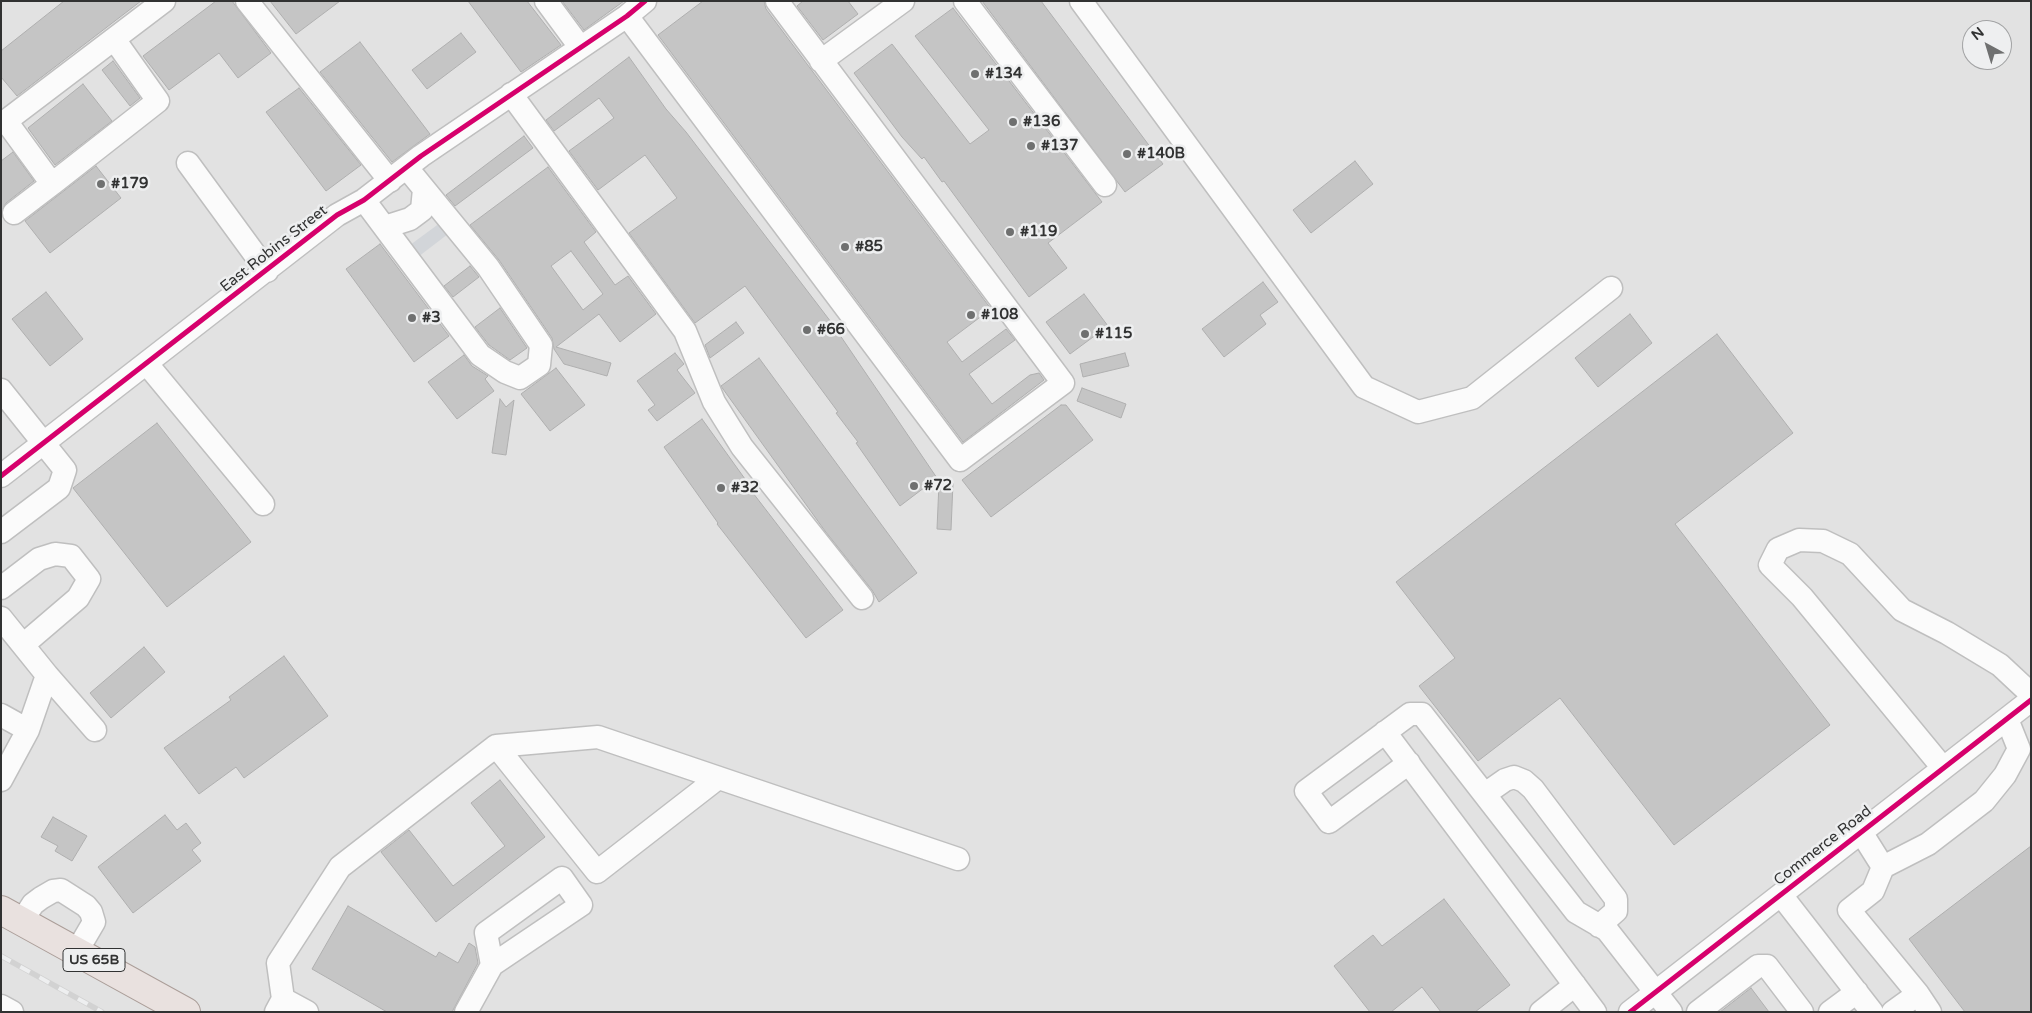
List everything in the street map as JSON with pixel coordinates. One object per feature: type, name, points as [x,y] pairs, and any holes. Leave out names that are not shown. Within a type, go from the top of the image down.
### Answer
[{"type":"main road","name":"US 65B","points":[[12,915],[186,1012]]},
{"type":"street","points":[[52,184],[6,121],[164,1]]},
{"type":"street","points":[[248,1],[390,181]]},
{"type":"street","points":[[546,1],[580,47]]},
{"type":"street","name":"East Robins Street","points":[[1,476],[268,271],[337,215],[364,200],[408,168],[421,156],[627,16],[645,1]]},
{"type":"street","points":[[627,16],[960,460],[1062,383],[777,1]]},
{"type":"street","points":[[821,61],[904,1]]},
{"type":"street","points":[[965,1],[1105,185]]},
{"type":"street","points":[[1081,1],[1364,387],[1418,412],[1472,398],[1611,288]]},
{"type":"street","points":[[14,213],[158,101],[114,39]]},
{"type":"street","points":[[511,94],[685,330],[714,402],[742,447],[862,598]]},
{"type":"street","points":[[188,163],[268,271]]},
{"type":"street","points":[[364,200],[480,355],[505,372],[520,378],[538,364],[541,345],[488,267],[408,168]]},
{"type":"street","points":[[385,227],[410,219],[422,210],[424,189]]},
{"type":"street","points":[[148,364],[263,504]]},
{"type":"street","points":[[1,390],[65,470],[58,488],[1,532]]},
{"type":"street","points":[[1943,768],[1802,597],[1770,565],[1778,549],[1799,540],[1822,541],[1850,554],[1902,610],[1947,633],[2000,665],[2031,694]]},
{"type":"street","points":[[1,588],[39,559],[55,554],[71,556],[89,579],[78,598],[23,645]]},
{"type":"street","points":[[1,618],[95,730]]},
{"type":"street","points":[[4,768],[28,730],[47,675]]},
{"type":"street","name":"Commerce Road","points":[[1630,1012],[2031,700]]},
{"type":"street","points":[[1409,763],[1329,822],[1306,791],[1410,714],[1422,714],[1576,912],[1607,930],[1671,1012]]},
{"type":"street","points":[[1,715],[28,730]]},
{"type":"street","points":[[1893,1012],[1924,1003],[1849,910],[1872,891],[1883,867],[1928,844],[1984,801],[2005,775],[2019,749],[2007,719]]},
{"type":"street","points":[[1386,732],[1595,1012]]},
{"type":"street","points":[[307,1012],[280,1005],[278,963],[340,867],[496,746],[598,737],[958,858]]},
{"type":"street","points":[[496,746],[598,872],[718,778]]},
{"type":"street","points":[[1485,794],[1505,780],[1514,777],[1524,781],[1533,789],[1616,898],[1616,911],[1599,926]]},
{"type":"street","points":[[1861,832],[1883,867]]},
{"type":"street","points":[[12,915],[53,891],[61,890],[86,906],[91,912],[94,922],[77,951]]},
{"type":"street","points":[[1781,895],[1872,1012]]},
{"type":"street","points":[[466,1012],[492,965]]},
{"type":"street","points":[[1698,1012],[1758,966],[1767,966],[1802,1012]]},
{"type":"street","points":[[1541,1012],[1575,984]]},
{"type":"street","points":[[1830,1012],[1857,992]]},
{"type":"street","points":[[1,1006],[12,1012]]},
{"type":"shaded area","points":[[444,220],[452,231],[414,260],[406,248]]},
{"type":"building","points":[[64,1],[141,1],[17,96],[1,77],[1,51]]},
{"type":"building","points":[[216,1],[232,1],[271,53],[238,78],[219,53],[169,90],[143,56]]},
{"type":"building","points":[[270,1],[340,1],[296,34]]},
{"type":"building","points":[[468,1],[527,1],[561,45],[521,72]]},
{"type":"building","points":[[562,1],[624,1],[584,30]]},
{"type":"building","points":[[703,1],[764,1],[766,9],[991,309],[947,342],[962,362],[1006,329],[1015,340],[969,374],[992,404],[1030,375],[1039,373],[1044,380],[963,442],[658,35]]},
{"type":"building","points":[[803,1],[848,1],[858,14],[823,40],[797,6]]},
{"type":"building","points":[[982,1],[1041,1],[1163,164],[1125,192]]},
{"type":"building","points":[[953,8],[1102,202],[1048,243],[1067,268],[1029,297],[944,181],[942,182],[924,157],[922,159],[902,137],[854,73],[892,44],[970,144],[989,130],[915,36]]},
{"type":"building","points":[[461,33],[476,52],[427,89],[412,70]]},
{"type":"building","points":[[360,42],[430,134],[392,162],[320,72]]},
{"type":"building","points":[[629,57],[666,109],[686,132],[831,322],[937,478],[900,506],[856,443],[858,442],[836,413],[838,412],[745,286],[695,323],[629,233],[677,198],[645,155],[598,190],[569,151],[614,118],[599,98],[554,131],[546,120]]},
{"type":"building","points":[[113,61],[140,98],[130,106],[102,70]]},
{"type":"building","points":[[83,84],[112,121],[55,165],[28,128]]},
{"type":"building","points":[[299,88],[361,165],[326,191],[266,112]]},
{"type":"building","points":[[524,136],[533,148],[455,206],[446,195]]},
{"type":"building","points":[[13,152],[34,181],[6,203],[1,212],[1,161]]},
{"type":"building","points":[[1355,161],[1373,184],[1311,233],[1293,210]]},
{"type":"building","points":[[96,166],[121,198],[50,253],[25,221]]},
{"type":"building","points":[[548,167],[596,232],[584,242],[615,285],[628,276],[656,314],[620,342],[599,314],[556,347],[611,363],[607,376],[564,364],[554,349],[552,338],[499,260],[470,225]],"holes":[[[571,251],[603,294],[583,310],[551,266]]]},
{"type":"building","points":[[380,244],[449,336],[414,362],[346,269]]},
{"type":"building","points":[[470,266],[479,277],[453,297],[444,286]]},
{"type":"building","points":[[1263,282],[1278,302],[1260,315],[1266,324],[1224,357],[1202,329]]},
{"type":"building","points":[[46,292],[83,339],[50,366],[12,319]]},
{"type":"building","points":[[1084,294],[1108,326],[1070,354],[1046,322]]},
{"type":"building","points":[[500,308],[527,348],[510,360],[489,345],[475,327]]},
{"type":"building","points":[[1630,314],[1652,343],[1598,387],[1575,358]]},
{"type":"building","points":[[736,322],[744,333],[710,358],[705,345]]},
{"type":"building","points":[[1717,334],[1793,433],[1675,524],[1830,725],[1674,845],[1560,698],[1478,761],[1419,686],[1455,658],[1396,582]]},
{"type":"building","points":[[675,353],[684,364],[677,370],[695,393],[657,421],[648,410],[655,405],[637,381]]},
{"type":"building","points":[[1125,353],[1129,366],[1083,377],[1080,364]]},
{"type":"building","points":[[464,355],[472,366],[488,376],[485,379],[494,391],[457,419],[428,382]]},
{"type":"building","points":[[759,358],[917,573],[879,602],[872,590],[825,531],[721,386]]},
{"type":"building","points":[[556,368],[585,405],[550,431],[521,394]]},
{"type":"building","points":[[1082,388],[1126,404],[1121,418],[1077,401]]},
{"type":"building","points":[[500,399],[506,407],[514,400],[506,455],[492,453]]},
{"type":"building","points":[[1061,405],[1066,405],[1093,440],[991,517],[962,480]]},
{"type":"building","points":[[702,419],[745,479],[743,480],[843,610],[806,638],[717,524],[664,447]]},
{"type":"building","points":[[157,423],[251,542],[167,607],[73,488]]},
{"type":"building","points":[[939,483],[953,483],[951,530],[937,529]]},
{"type":"building","points":[[144,647],[165,672],[111,718],[90,693]]},
{"type":"building","points":[[284,656],[328,716],[244,778],[236,767],[199,794],[164,748],[231,700],[229,697]]},
{"type":"building","points":[[500,780],[545,837],[436,922],[381,852],[409,830],[453,886],[505,846],[471,803]]},
{"type":"building","points":[[165,815],[177,830],[186,823],[201,843],[192,850],[201,861],[133,913],[98,867]]},
{"type":"building","points":[[53,817],[87,836],[72,861],[55,851],[58,846],[41,837]]},
{"type":"building","points":[[2031,846],[2031,1012],[1965,1012],[1909,939]]},
{"type":"building","points":[[1444,899],[1510,985],[1475,1012],[1441,1012],[1422,987],[1391,1012],[1370,1012],[1334,966],[1373,935],[1382,946]]},
{"type":"building","points":[[348,906],[436,957],[439,952],[458,963],[469,943],[475,947],[478,963],[452,1012],[387,1012],[312,969]]},
{"type":"building","points":[[1751,988],[1769,1012],[1720,1012]]},
{"type":"railway","points":[[1,956],[102,1012]]},
{"type":"cycle path","points":[[1,476],[337,215],[364,200],[421,156],[627,16],[645,1]]},
{"type":"cycle path","points":[[1630,1012],[2031,700]]},
{"type":"place","name":"#134","points":[[975,74]]},
{"type":"place","name":"#136","points":[[1013,122]]},
{"type":"place","name":"#137","points":[[1031,146]]},
{"type":"place","name":"#140B","points":[[1127,154]]},
{"type":"place","name":"#179","points":[[101,184]]},
{"type":"place","name":"#119","points":[[1010,232]]},
{"type":"place","name":"#85","points":[[845,247]]},
{"type":"place","name":"#108","points":[[971,315]]},
{"type":"place","name":"#3","points":[[412,318]]},
{"type":"place","name":"#66","points":[[807,330]]},
{"type":"place","name":"#115","points":[[1085,334]]},
{"type":"place","name":"#72","points":[[914,486]]},
{"type":"place","name":"#32","points":[[721,488]]}]
